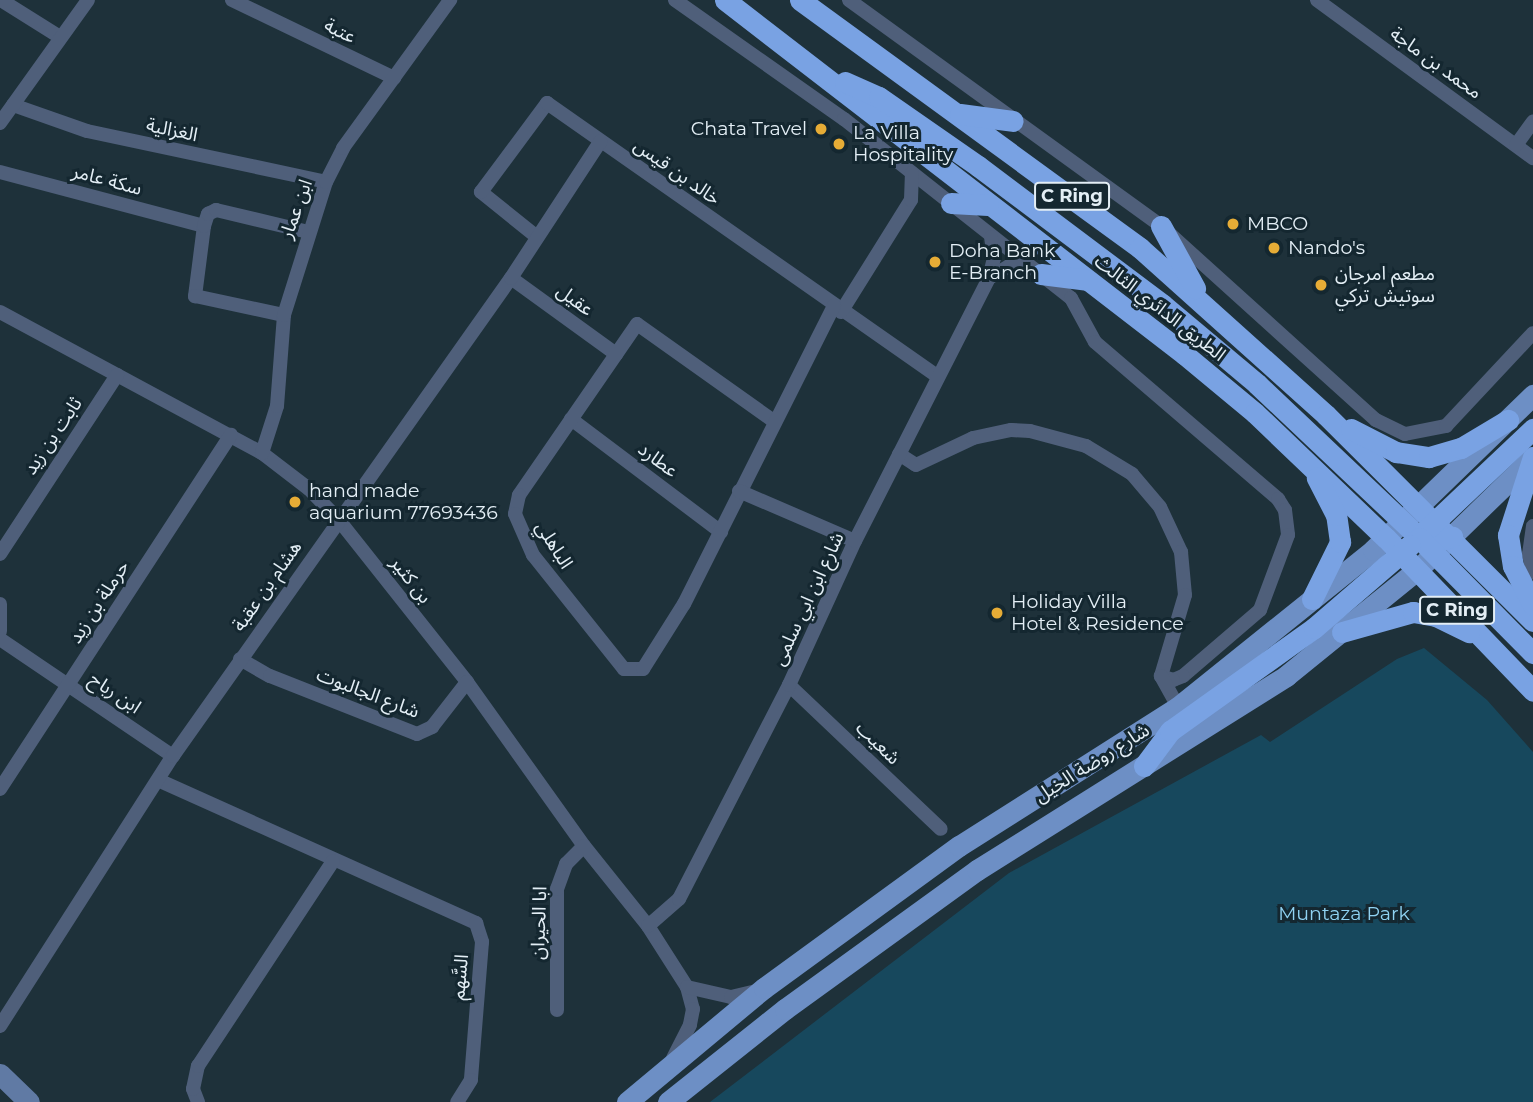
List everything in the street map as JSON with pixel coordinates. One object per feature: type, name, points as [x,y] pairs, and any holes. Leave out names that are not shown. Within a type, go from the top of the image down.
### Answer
[{"type":"highway","name":"الطريق الدائري الثالث","points":[[725,0],[1184,354],[1306,458],[1497,651],[1533,691]]},
{"type":"highway","name":"الطريق الدائري الثالث","points":[[800,0],[1063,188],[1202,302],[1420,504],[1533,621]]},
{"type":"highway","points":[[815,68],[879,97],[1072,234],[1257,384],[1436,552],[1533,653]]},
{"type":"highway","points":[[957,114],[1013,121]]},
{"type":"highway","points":[[951,203],[988,205]]},
{"type":"highway","points":[[1161,226],[1202,302]]},
{"type":"highway","points":[[1034,269],[1089,281]]},
{"type":"highway","points":[[1326,415],[1396,452],[1423,458],[1455,450],[1508,420]]},
{"type":"highway","points":[[1144,766],[1170,731],[1314,628],[1401,553],[1415,534],[1436,521],[1533,429]]},
{"type":"highway","points":[[1533,457],[1508,535],[1513,566],[1533,605]]},
{"type":"highway","points":[[1306,458],[1336,515],[1340,537],[1335,559],[1312,599]]},
{"type":"highway","points":[[1415,534],[1434,542],[1452,537]]},
{"type":"highway","points":[[1415,534],[1412,554],[1417,570]]},
{"type":"highway","points":[[1342,632],[1400,614],[1423,612],[1460,626],[1497,651]]},
{"type":"main road","name":"شارع روضة الخيل","points":[[628,1102],[764,988],[959,846],[1178,707],[1386,538],[1415,534],[1420,504],[1533,395]]},
{"type":"main road","name":"شارع روضة الخيل","points":[[668,1102],[785,1009],[977,870],[1215,724],[1342,632],[1417,570],[1533,457]]},
{"type":"main road","points":[[0,1074],[29,1102]]},
{"type":"street","points":[[1,0],[60,37]]},
{"type":"street","points":[[0,123],[88,0]]},
{"type":"street","name":"عتبة","points":[[232,0],[394,78]]},
{"type":"street","points":[[675,0],[912,173],[1034,269],[1077,305],[1095,342],[1268,490],[1285,510],[1289,535],[1271,590],[1260,610],[1183,676],[1173,681],[1161,676]]},
{"type":"street","points":[[849,0],[1161,226],[1376,420],[1405,434],[1446,426],[1533,333]]},
{"type":"street","name":"محمد بن ماجة","points":[[1317,0],[1533,158]]},
{"type":"street","name":"ابن عمار","points":[[262,453],[277,406],[284,315],[308,232],[326,182],[342,148],[447,4]]},
{"type":"street","name":"خالد بن قيس","points":[[537,237],[483,198],[483,187],[544,104],[938,377]]},
{"type":"street","name":"الغزالية","points":[[13,105],[88,131],[326,182]]},
{"type":"street","points":[[1516,145],[1533,122]]},
{"type":"street","name":"هشام بن عقبة","points":[[0,1026],[173,756],[338,519],[511,278],[600,142]]},
{"type":"street","name":"سكة عامر","points":[[0,172],[204,226]]},
{"type":"street","name":"الباهلي","points":[[775,422],[637,324],[519,495],[515,514],[533,555],[616,664],[624,669],[643,669],[684,604],[739,491],[837,309],[911,200],[912,173]]},
{"type":"street","points":[[911,200],[932,189]]},
{"type":"street","points":[[284,315],[195,296],[204,226],[208,214],[216,210],[308,232]]},
{"type":"street","name":"شارع ابن ابي سلمى","points":[[648,926],[679,899],[789,685],[855,541],[989,278],[994,258],[991,237]]},
{"type":"street","points":[[989,278],[1009,266],[1034,269]]},
{"type":"street","name":"عقيل","points":[[511,278],[615,354]]},
{"type":"street","name":"بن كثير","points":[[1,314],[262,453],[309,489],[338,519],[467,682],[584,846],[648,926],[687,987],[693,1009],[690,1025],[668,1067]]},
{"type":"street","name":"ثابت بن زيد","points":[[0,554],[117,375]]},
{"type":"street","name":"عطارد","points":[[571,419],[721,532]]},
{"type":"street","points":[[899,454],[916,464],[973,438],[1011,430],[1068,439],[1121,465],[1160,507],[1183,562],[1181,617],[1161,676],[1178,707]]},
{"type":"street","name":"حرملة بن زيد","points":[[0,789],[230,435]]},
{"type":"street","points":[[739,491],[855,541]]},
{"type":"street","points":[[1532,528],[1533,573]]},
{"type":"street","points":[[0,604],[0,631]]},
{"type":"street","name":"ابن رباح","points":[[0,639],[173,756]]},
{"type":"street","name":"شارع الجالبوت","points":[[240,659],[270,676],[417,734],[432,727],[467,682]]},
{"type":"street","name":"شعيب","points":[[789,685],[941,830]]},
{"type":"street","name":"السَّهم","points":[[158,780],[333,861],[476,923],[482,942],[471,1080],[457,1102]]},
{"type":"street","name":"ابا الحيران","points":[[557,1010],[557,889],[566,864],[584,846]]},
{"type":"street","points":[[198,1102],[192,1089],[198,1066],[333,861]]},
{"type":"street","points":[[687,987],[731,997],[764,988]]},
{"type":"green space","name":"Muntaza Park","points":[[1424,648],[1487,700],[1533,752],[1533,1102],[710,1102],[1009,873],[1261,735],[1270,742],[1397,659]]},
{"type":"place","name":"Chata Travel","points":[[821,129]]},
{"type":"place","name":"La Villa Hospitality","points":[[839,144]]},
{"type":"place","name":"MBCO","points":[[1233,224]]},
{"type":"place","name":"Nando's","points":[[1274,248]]},
{"type":"place","name":"Doha Bank E-Branch","points":[[935,262]]},
{"type":"place","name":"مطعم امرجان سوتيش تركي","points":[[1321,285]]},
{"type":"place","name":"hand made aquarium 77693436","points":[[295,502]]},
{"type":"place","name":"Holiday Villa Hotel & Residence","points":[[997,613]]}]
